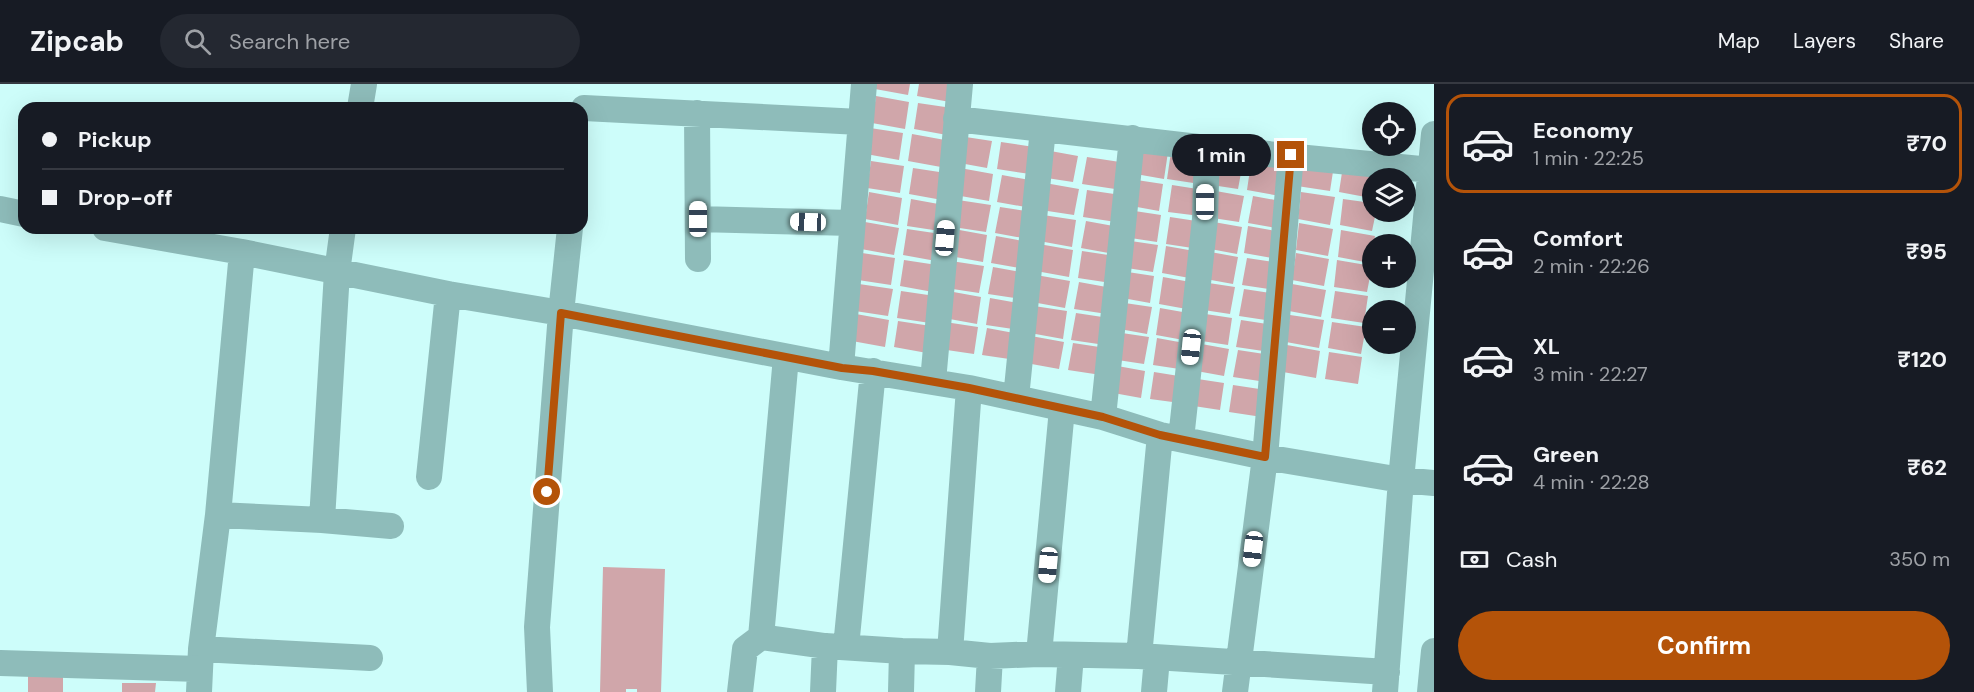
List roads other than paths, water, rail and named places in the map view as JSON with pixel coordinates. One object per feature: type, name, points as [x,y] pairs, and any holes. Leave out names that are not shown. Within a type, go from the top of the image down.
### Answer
[{"type":"street","points":[[361,102],[364,84]]},
{"type":"street","points":[[842,368],[864,84]]},
{"type":"street","points":[[933,381],[960,84]]},
{"type":"street","points":[[588,106],[860,122]]},
{"type":"street","points":[[698,113],[698,259]]},
{"type":"street","points":[[956,119],[1207,148],[1431,170]]},
{"type":"street","points":[[1016,398],[1043,129]]},
{"type":"street","points":[[740,692],[745,649],[761,637],[835,646],[990,656],[1039,654],[1148,657],[1238,664],[1386,682],[1401,480],[1434,134]]},
{"type":"street","points":[[1103,417],[1132,138]]},
{"type":"street","points":[[1154,692],[1148,657],[1170,437],[1205,219],[1207,148]]},
{"type":"street","points":[[1235,692],[1265,457],[1291,155]]},
{"type":"street","points":[[0,209],[18,213]]},
{"type":"street","points":[[698,219],[852,223]]},
{"type":"street","points":[[139,234],[842,368],[873,371],[969,388],[1062,410],[1103,417],[1170,437],[1265,457],[1401,480],[1434,483]]},
{"type":"street","points":[[322,520],[337,272],[342,234]]},
{"type":"street","points":[[540,692],[537,627],[561,313],[569,234]]},
{"type":"street","points":[[200,670],[218,515],[242,252]]},
{"type":"street","points":[[429,477],[448,294]]},
{"type":"street","points":[[761,637],[786,357]]},
{"type":"street","points":[[823,692],[835,646],[873,371]]},
{"type":"street","points":[[951,652],[969,388]]},
{"type":"street","points":[[1039,654],[1062,410]]},
{"type":"street","points":[[218,515],[391,526]]},
{"type":"street","points":[[901,692],[902,651]]},
{"type":"street","points":[[1430,692],[1434,651]]},
{"type":"street","points":[[1068,692],[1071,655]]},
{"type":"street","points":[[988,692],[990,656]]},
{"type":"street","points":[[0,663],[200,670],[370,658]]}]
